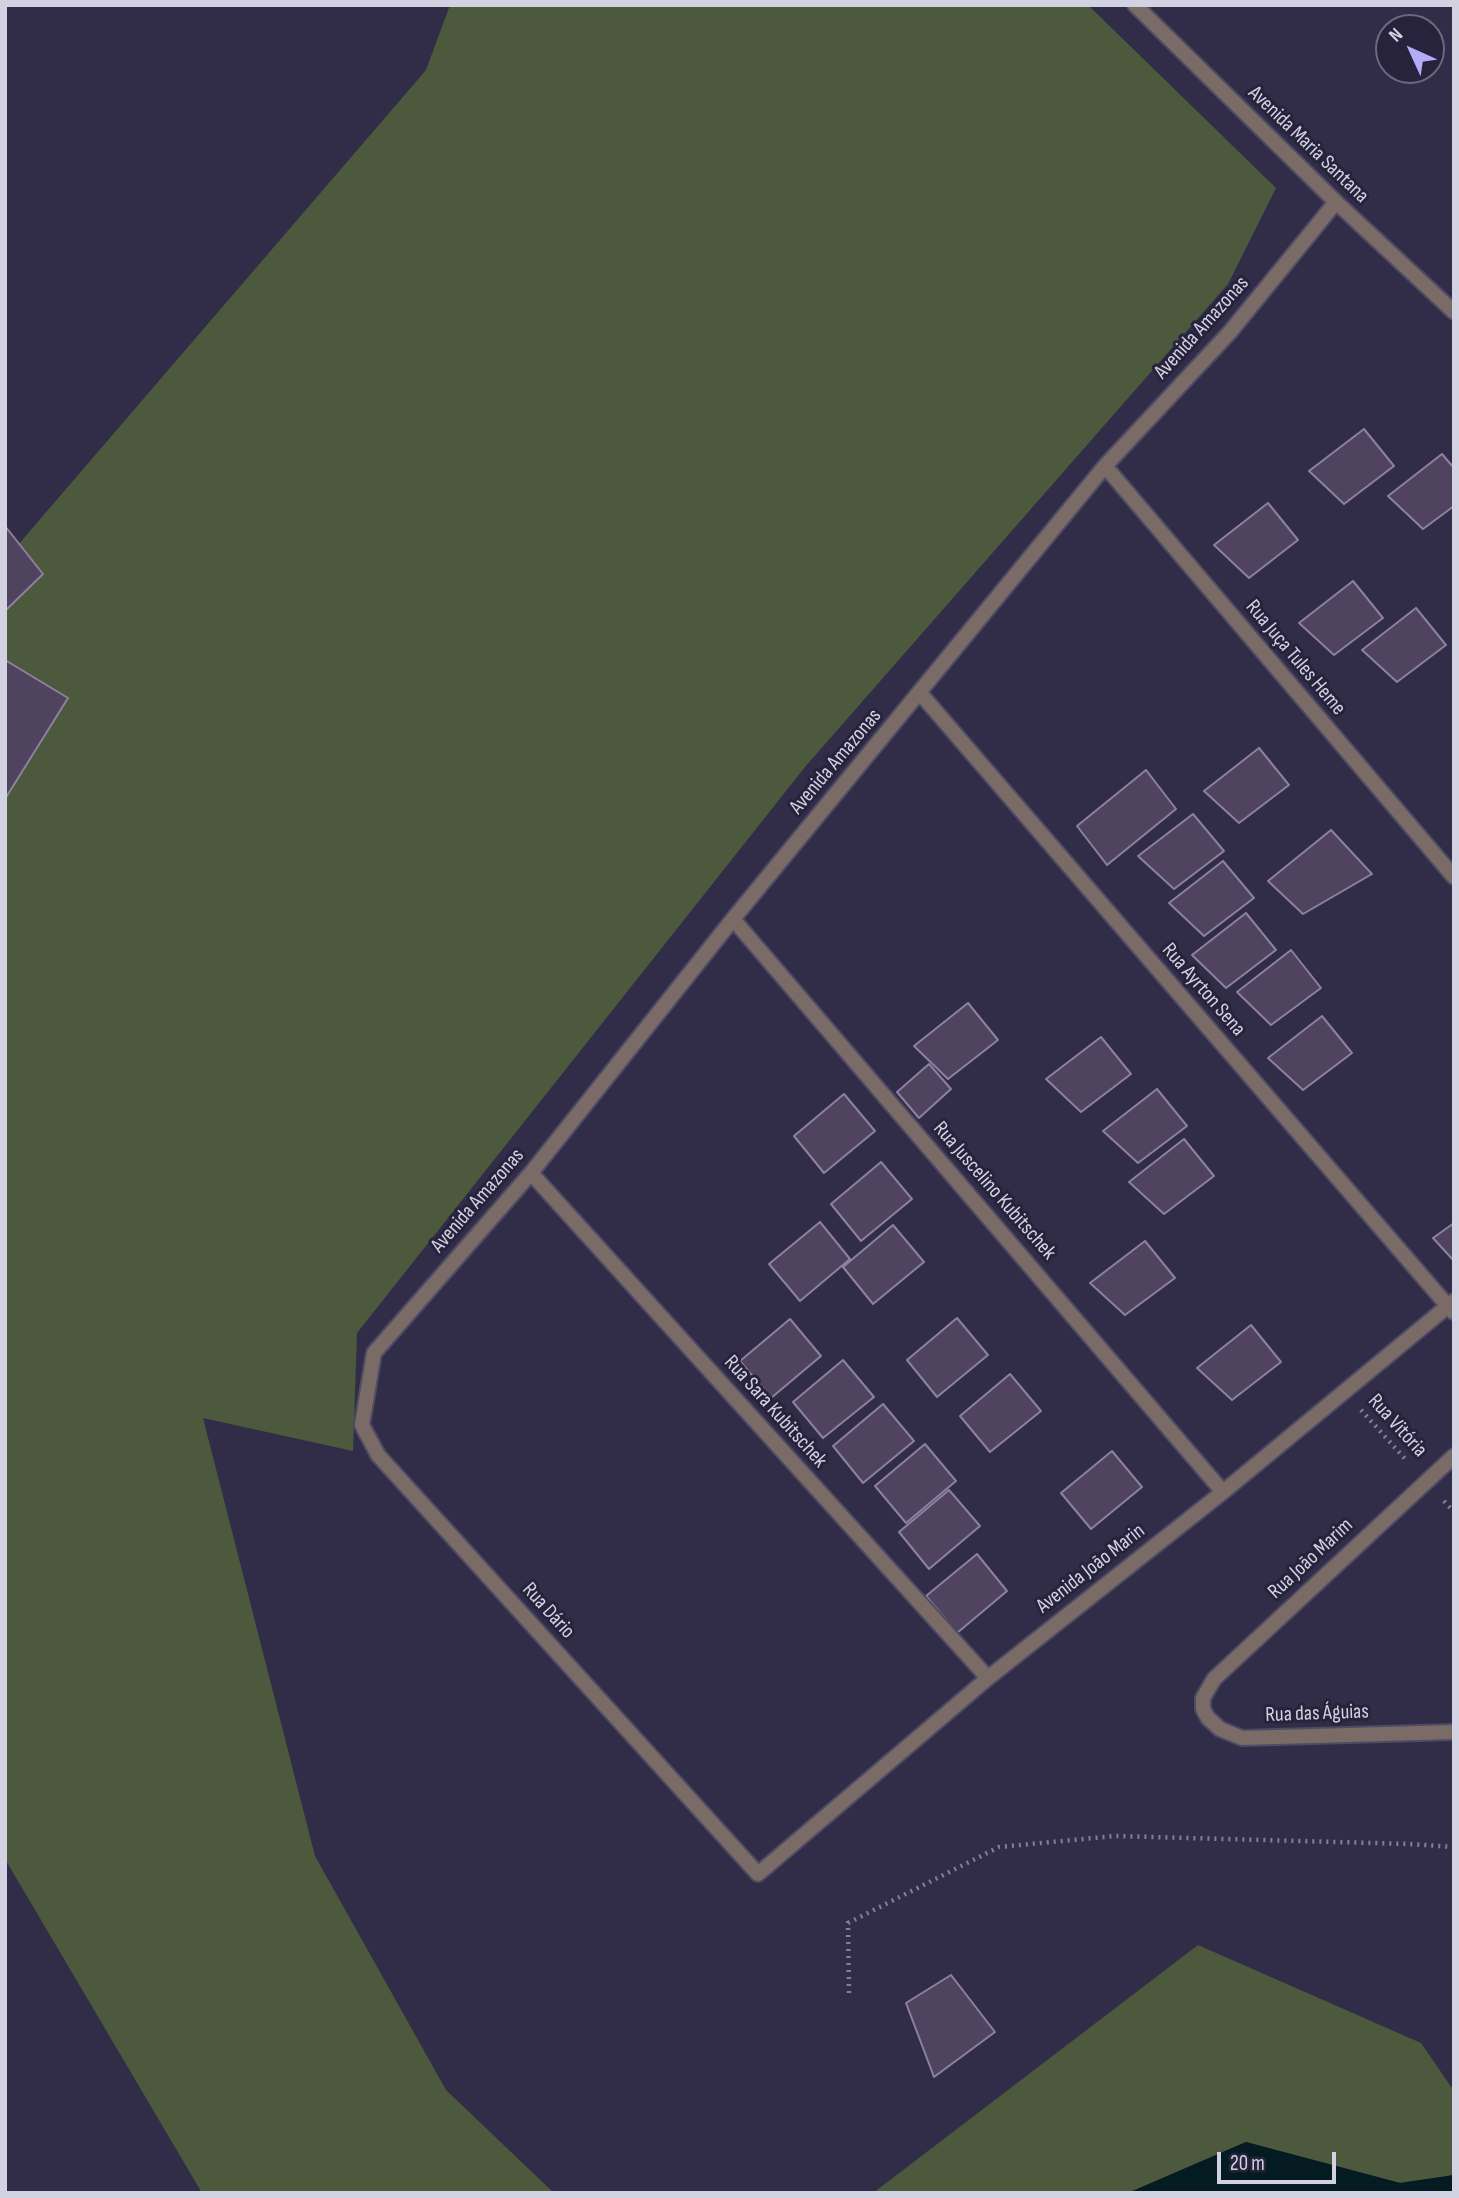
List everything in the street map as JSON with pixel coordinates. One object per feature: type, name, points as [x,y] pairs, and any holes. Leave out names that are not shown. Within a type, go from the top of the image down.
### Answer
[{"type":"street","name":"Avenida Maria Santana","points":[[1135,5],[1336,202],[1454,312]]},
{"type":"street","name":"Avenida Amazonas","points":[[374,1353],[531,1173],[733,919],[1105,466],[1230,331],[1336,202]]},
{"type":"street","name":"Rua Juça Tules Heme","points":[[1105,466],[1454,877]]},
{"type":"street","name":"Rua Ayrton Sena","points":[[920,693],[1452,1307]]},
{"type":"street","name":"Rua Juscelino Kubitschek","points":[[733,919],[1223,1492]]},
{"type":"street","name":"Rua Sara Kubitschek","points":[[531,1173],[988,1678]]},
{"type":"street","name":"Avenida João Marin","points":[[758,1874],[988,1678],[1452,1307]]},
{"type":"street","name":"Rua Dário","points":[[374,1353],[362,1425],[378,1455],[758,1874]]},
{"type":"street","name":"Rua João Marim","points":[[1203,1698],[1214,1679],[1454,1456]]},
{"type":"street","name":"Rua das Águias","points":[[1203,1698],[1203,1709],[1208,1718],[1220,1729],[1242,1738],[1454,1732]]},
{"type":"path","name":"Rua Vitória","points":[[1344,1391],[1454,1512]]},
{"type":"path","points":[[849,1993],[848,1923],[999,1847],[1115,1836],[1454,1847]]},
{"type":"green space","points":[[450,5],[1088,5],[1276,188],[1228,284],[805,767],[357,1333],[353,1451],[203,1418],[315,1856],[446,2090],[554,2193],[202,2193],[5,1859],[5,560],[426,70]]},
{"type":"green space","points":[[1198,1945],[1421,2043],[1454,2091],[1454,2175],[1400,2183],[1246,2142],[1128,2193],[873,2193]]},
{"type":"water","points":[[1246,2142],[1400,2183],[1454,2175],[1454,2193],[1128,2193]]},
{"type":"building","points":[[1364,429],[1394,466],[1344,504],[1309,471]]},
{"type":"building","points":[[1442,454],[1454,468],[1454,506],[1423,529],[1388,496]]},
{"type":"building","points":[[1268,503],[1298,540],[1249,578],[1214,545]]},
{"type":"building","points":[[5,526],[43,574],[5,611]]},
{"type":"building","points":[[1353,581],[1383,618],[1334,655],[1299,623]]},
{"type":"building","points":[[1416,608],[1446,645],[1397,682],[1362,650]]},
{"type":"building","points":[[5,660],[68,698],[5,799]]},
{"type":"building","points":[[1259,748],[1289,785],[1239,823],[1204,791]]},
{"type":"building","points":[[1146,770],[1176,809],[1107,865],[1077,826]]},
{"type":"building","points":[[1193,814],[1224,851],[1174,889],[1138,856]]},
{"type":"building","points":[[1331,830],[1372,874],[1303,914],[1268,881]]},
{"type":"building","points":[[1223,861],[1254,898],[1204,936],[1169,903]]},
{"type":"building","points":[[1246,913],[1276,950],[1226,988],[1192,955]]},
{"type":"building","points":[[1291,950],[1321,988],[1271,1025],[1237,992]]},
{"type":"building","points":[[968,1003],[998,1040],[948,1079],[914,1046]]},
{"type":"building","points":[[1322,1016],[1352,1053],[1303,1090],[1268,1058]]},
{"type":"building","points":[[1101,1037],[1131,1074],[1081,1112],[1046,1079]]},
{"type":"building","points":[[929,1064],[951,1089],[919,1118],[897,1092]]},
{"type":"building","points":[[1157,1089],[1187,1126],[1138,1163],[1103,1131]]},
{"type":"building","points":[[844,1094],[875,1131],[824,1173],[794,1136]]},
{"type":"building","points":[[1184,1139],[1214,1176],[1164,1214],[1129,1182]]},
{"type":"building","points":[[881,1162],[912,1199],[861,1241],[831,1204]]},
{"type":"building","points":[[820,1222],[850,1259],[800,1301],[769,1264]]},
{"type":"building","points":[[1454,1223],[1454,1261],[1433,1238]]},
{"type":"building","points":[[893,1225],[924,1262],[873,1304],[843,1267]]},
{"type":"building","points":[[1145,1241],[1175,1278],[1125,1315],[1090,1283]]},
{"type":"building","points":[[957,1318],[988,1355],[937,1397],[907,1360]]},
{"type":"building","points":[[790,1319],[821,1356],[771,1398],[740,1361]]},
{"type":"building","points":[[1251,1325],[1281,1362],[1232,1400],[1197,1368]]},
{"type":"building","points":[[843,1360],[874,1397],[823,1438],[793,1402]]},
{"type":"building","points":[[1010,1374],[1041,1411],[990,1452],[960,1416]]},
{"type":"building","points":[[883,1404],[914,1441],[863,1483],[833,1446]]},
{"type":"building","points":[[925,1444],[956,1481],[906,1523],[875,1486]]},
{"type":"building","points":[[1112,1451],[1142,1487],[1091,1529],[1061,1493]]},
{"type":"building","points":[[949,1490],[980,1526],[929,1569],[899,1532]]},
{"type":"building","points":[[977,1554],[1007,1591],[957,1633],[926,1596]]},
{"type":"building","points":[[951,1975],[995,2032],[934,2077],[906,2003]]}]
